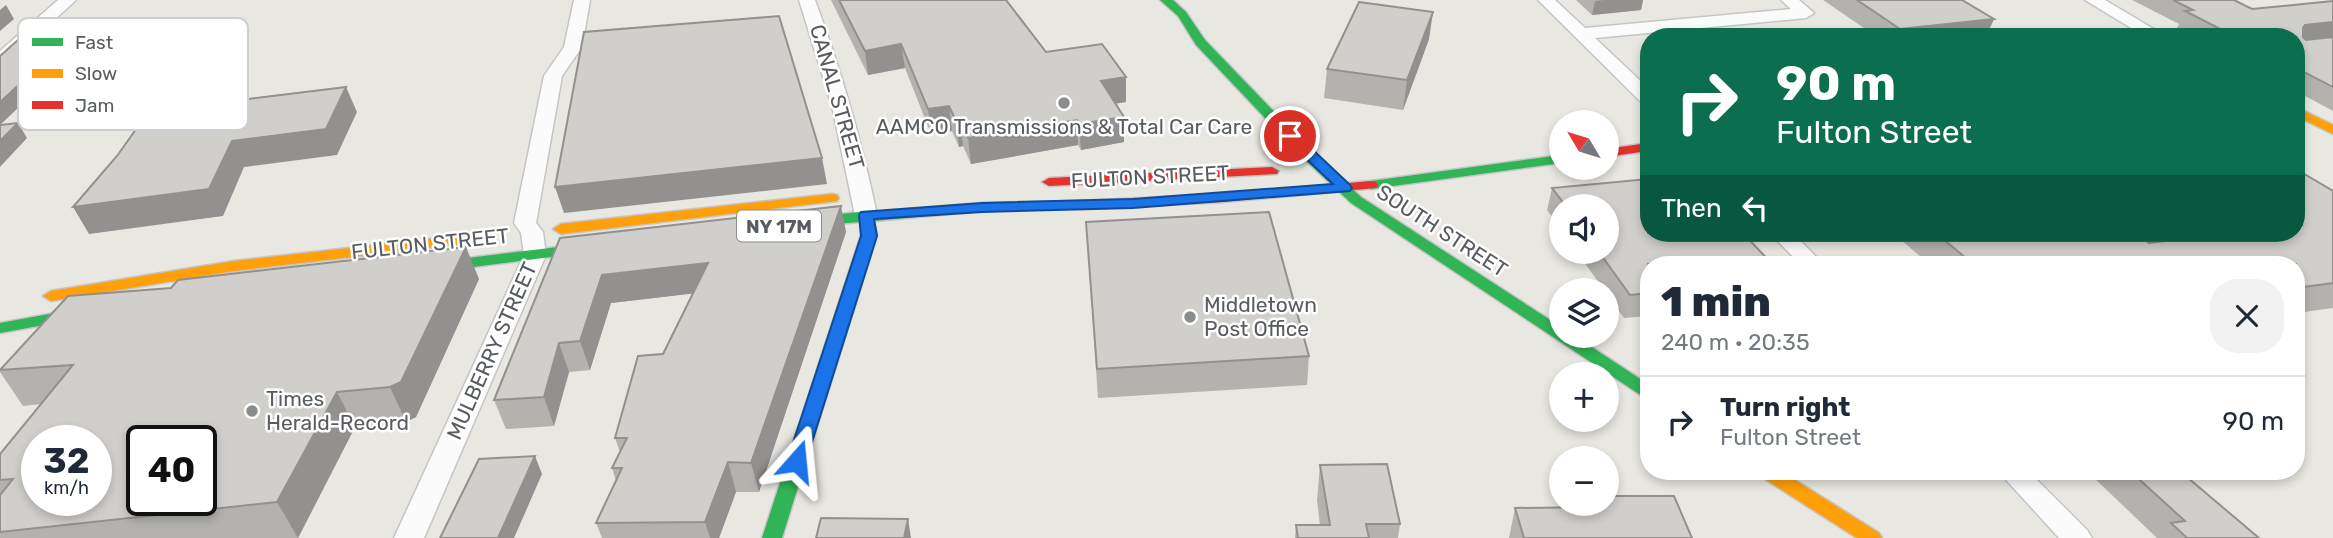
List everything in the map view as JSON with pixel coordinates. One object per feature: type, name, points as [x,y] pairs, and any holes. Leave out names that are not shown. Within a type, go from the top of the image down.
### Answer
[{"type":"main road","name":"SOUTH STREET","points":[[1167,0],[1182,14],[1200,42],[1333,170],[1356,200],[1549,326]]},
{"type":"main road","points":[[2305,116],[2333,130]]},
{"type":"main road","points":[[1619,151],[1640,148]]},
{"type":"main road","name":"FULTON STREET","points":[[411,270],[528,240],[871,201],[982,207],[1146,203],[1345,188],[1549,161]]},
{"type":"main road","name":"FULTON STREET","points":[[1026,183],[1333,170]]},
{"type":"main road","name":"FULTON STREET","points":[[782,225],[871,201]]},
{"type":"main road","points":[[772,538],[869,236],[871,201]]},
{"type":"main road","name":"FULTON STREET","points":[[39,298],[234,266],[478,238]]},
{"type":"main road","name":"FULTON STREET","points":[[528,240],[622,244]]},
{"type":"main road","points":[[0,328],[115,307]]},
{"type":"main road","name":"SOUTH STREET","points":[[1581,348],[1640,388]]},
{"type":"main road","points":[[1781,480],[1872,538]]},
{"type":"street","points":[[48,18],[68,0]]},
{"type":"street","name":"MULBERRY STREET","points":[[409,538],[528,240],[525,223],[551,82],[573,47],[582,0]]},
{"type":"street","name":"CANAL STREET","points":[[807,0],[832,71],[860,176],[871,201]]},
{"type":"street","points":[[1546,0],[1640,90]]},
{"type":"street","points":[[1645,28],[1806,13],[1788,0]]},
{"type":"street","points":[[2093,0],[2143,28]]},
{"type":"street","points":[[1580,34],[1640,28]]},
{"type":"street","points":[[0,60],[18,44]]},
{"type":"street","points":[[1790,242],[1804,256]]},
{"type":"street","points":[[2021,480],[2077,538]]},
{"type":"building","points":[[839,0],[1006,0],[1046,52],[1102,44],[1126,77],[1101,81],[1124,117],[1079,124],[1077,120],[968,138],[949,106],[928,109],[901,44],[865,51]]},
{"type":"building","points":[[1857,0],[1962,0],[1994,19],[1909,28],[1899,28]]},
{"type":"building","points":[[2173,0],[2234,0],[2252,9],[2333,1],[2333,22],[2305,25],[2303,28],[2218,28],[2185,11],[2193,10]]},
{"type":"building","points":[[1359,2],[1433,12],[1407,80],[1327,69]]},
{"type":"building","points":[[779,16],[822,158],[555,187],[584,32]]},
{"type":"building","points":[[2333,37],[2333,87],[2305,73],[2305,39]]},
{"type":"building","points":[[18,40],[18,86],[0,102],[0,56]]},
{"type":"building","points":[[346,87],[326,129],[232,141],[209,189],[73,207],[135,130],[248,130],[248,99]]},
{"type":"building","points":[[18,123],[0,141],[0,125]]},
{"type":"building","points":[[2305,174],[2333,191],[2333,283],[2305,287],[2305,256],[1963,256],[1947,242],[2148,242],[2305,242]]},
{"type":"building","points":[[1640,180],[1640,242],[1751,242],[1765,256],[1640,256],[1640,294],[1630,295],[1608,264],[1619,264],[1619,194],[1557,194],[1552,188]]},
{"type":"building","points":[[841,206],[751,463],[728,462],[705,522],[596,523],[622,468],[612,468],[627,438],[615,438],[638,356],[663,354],[708,263],[602,275],[580,341],[559,343],[544,397],[494,400],[560,238]]},
{"type":"building","name":"Middletown Post Office","points":[[1269,212],[1309,356],[1097,369],[1086,222]]},
{"type":"building","name":"Times Herald-Record","points":[[466,247],[401,382],[390,387],[337,392],[277,502],[217,508],[217,425],[126,425],[126,516],[148,516],[0,532],[0,495],[13,479],[0,480],[0,454],[21,428],[21,516],[112,516],[112,425],[24,425],[73,365],[0,370],[68,296],[171,288],[178,280]]},
{"type":"building","points":[[535,456],[498,538],[440,538],[479,459]]},
{"type":"building","points":[[1387,464],[1400,524],[1366,524],[1369,538],[1298,538],[1296,525],[1330,525],[1320,465]]},
{"type":"building","points":[[2140,480],[2190,480],[2259,538],[2187,538],[2171,523],[2185,521]]},
{"type":"building","points":[[1619,496],[1674,496],[1692,538],[1524,538],[1515,508],[1549,508],[1549,516],[1619,516]]},
{"type":"building","points":[[821,518],[908,519],[904,538],[816,538]]},
{"type":"traffic: fast","points":[[1166,0],[1182,14],[1200,42],[1308,155],[1356,200],[1549,327]]},
{"type":"traffic: fast","points":[[1371,185],[1549,161]]},
{"type":"traffic: fast","points":[[798,223],[982,207],[1081,205]]},
{"type":"traffic: fast","points":[[772,538],[869,235],[866,215]]},
{"type":"traffic: fast","points":[[426,268],[600,247]]},
{"type":"traffic: fast","points":[[0,328],[93,311]]},
{"type":"traffic: fast","points":[[1581,348],[1640,387]]},
{"type":"traffic: slow","points":[[2305,116],[2333,130]]},
{"type":"traffic: slow","points":[[561,229],[832,198]]},
{"type":"traffic: slow","points":[[51,296],[234,266],[464,240]]},
{"type":"traffic: slow","points":[[1781,480],[1872,538]]},
{"type":"traffic: jam","points":[[1619,151],[1640,148]]},
{"type":"traffic: jam","points":[[1049,182],[1272,171]]},
{"type":"traffic: jam","points":[[1081,205],[1223,198],[1371,185]]},
{"type":"place","name":"AAMCO Transmissions & Total Car Care","points":[[1064,103]]},
{"type":"place","name":"Middletown Post Office","points":[[1190,317]]},
{"type":"place","name":"Times Herald-Record","points":[[252,411]]},
{"type":"route","points":[[797,461],[869,236],[866,215],[982,207],[1133,204],[1345,188],[1290,136]]}]
